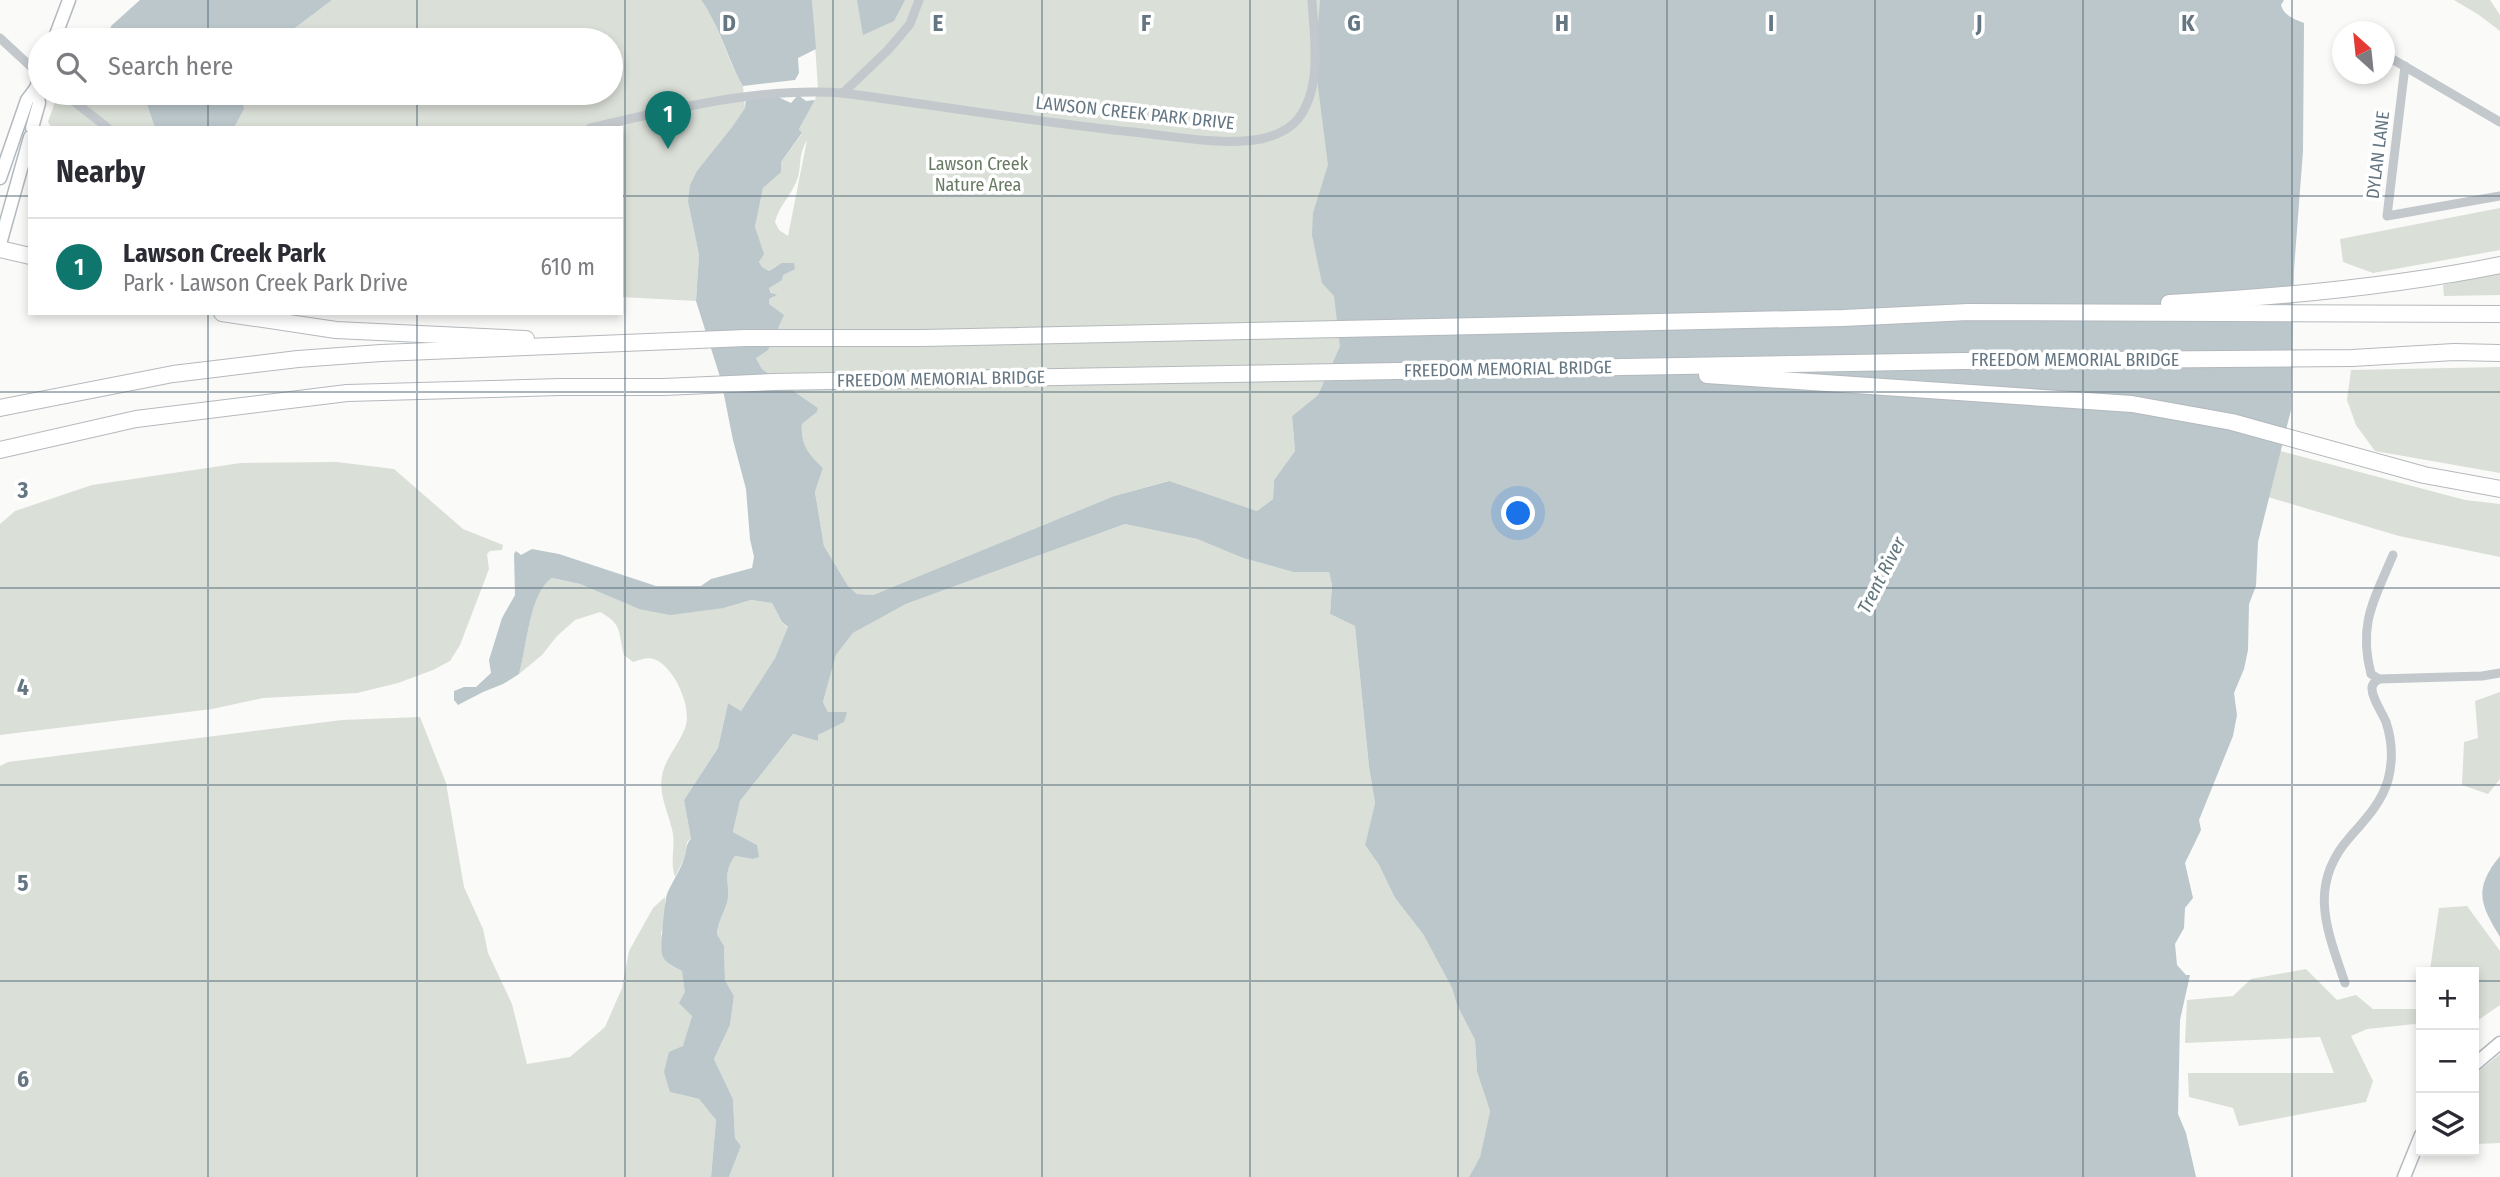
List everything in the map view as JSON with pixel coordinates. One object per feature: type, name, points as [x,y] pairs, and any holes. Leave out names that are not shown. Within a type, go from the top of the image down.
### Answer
[{"type":"highway","points":[[0,246],[28,255]]},
{"type":"highway","points":[[0,408],[131,381],[256,363],[381,353],[746,338],[922,338],[1843,318],[1988,312],[2217,300],[2436,277],[2500,265]]},
{"type":"highway","points":[[1988,312],[2500,314]]},
{"type":"highway","points":[[234,315],[365,332],[634,343]]},
{"type":"highway","name":"FREEDOM MEMORIAL BRIDGE","points":[[3,449],[136,419],[348,393],[664,387],[760,382],[1964,361],[2352,358],[2454,352],[2500,353]]},
{"type":"highway","points":[[1596,367],[2132,404],[2232,422],[2347,456],[2456,482],[2500,489]]},
{"type":"main road","points":[[58,28],[69,0]]},
{"type":"main road","points":[[0,178],[28,98]]},
{"type":"main road","points":[[33,126],[38,105]]},
{"type":"main road","points":[[0,246],[28,144]]},
{"type":"main road","points":[[2479,1061],[2500,1043]]},
{"type":"main road","points":[[2404,1177],[2416,1147]]},
{"type":"street","points":[[843,93],[888,50],[910,24],[919,0]]},
{"type":"street","name":"LAWSON CREEK PARK DRIVE","points":[[599,126],[737,97],[804,91],[843,93],[1093,128],[1199,138],[1260,139],[1282,132],[1297,119],[1307,101],[1314,71],[1312,0]]},
{"type":"street","points":[[0,38],[28,68]]},
{"type":"street","points":[[2395,60],[2500,122]]},
{"type":"street","name":"DYLAN LANE","points":[[2405,66],[2387,216],[2500,196]]},
{"type":"street","points":[[78,105],[105,126]]},
{"type":"street","points":[[2393,555],[2368,617],[2364,650],[2371,674],[2379,679],[2482,677],[2500,673]]},
{"type":"street","points":[[2345,983],[2325,921],[2325,881],[2336,856],[2378,802],[2388,780],[2391,757],[2389,734],[2372,687],[2379,679]]},
{"type":"green space","points":[[332,0],[701,0],[713,18],[743,86],[745,108],[688,202],[699,255],[696,301],[623,297],[623,126],[235,126],[244,105],[623,105],[623,28],[295,28]]},
{"type":"green space","name":"Lawson Creek Nature Area","points":[[812,0],[1354,0],[1340,346],[1318,395],[1292,416],[1295,451],[1274,480],[1273,499],[1257,511],[1168,481],[1114,496],[873,595],[857,594],[848,586],[824,546],[815,492],[823,468],[810,454],[802,437],[802,424],[817,412],[818,408],[762,369],[756,358],[777,311],[769,304],[768,299],[774,297],[769,288],[776,266],[769,271],[759,262],[761,257],[755,227],[763,188],[780,172],[781,162],[802,134],[799,129],[818,89]],"holes":[[[807,140],[788,236],[779,230],[775,222],[796,183],[802,150]]]},
{"type":"green space","points":[[2454,0],[2490,0],[2500,15],[2500,31],[2479,15]]},
{"type":"green space","points":[[54,105],[147,105],[154,126],[51,126],[48,122]]},
{"type":"green space","points":[[2500,208],[2500,250],[2373,273],[2343,262],[2340,239]]},
{"type":"green space","points":[[2500,272],[2500,295],[2444,296],[2443,285]]},
{"type":"green space","points":[[2500,367],[2500,473],[2375,451],[2356,425],[2347,400],[2351,370]]},
{"type":"green space","points":[[2280,451],[2465,500],[2500,504],[2500,557],[2399,536],[2268,497]]},
{"type":"green space","points":[[337,462],[394,469],[463,529],[503,545],[502,550],[490,551],[487,554],[489,569],[460,645],[450,661],[398,683],[357,693],[263,698],[212,709],[0,735],[0,524],[15,511],[92,485],[241,463]]},
{"type":"green space","points":[[1125,524],[1197,539],[1243,558],[1293,572],[1329,572],[1332,585],[1330,614],[1355,626],[1375,803],[1365,845],[1379,865],[1395,898],[1423,934],[1452,988],[1457,1005],[1475,1040],[1477,1072],[1490,1111],[1480,1157],[1469,1177],[729,1177],[741,1146],[735,1138],[733,1099],[714,1059],[730,1025],[734,996],[725,980],[724,946],[717,934],[728,900],[727,876],[731,863],[735,856],[753,859],[757,845],[733,832],[740,801],[793,734],[818,741],[818,735],[824,731],[828,712],[823,702],[836,655],[853,633],[906,604]]},
{"type":"green space","points":[[552,578],[580,584],[639,609],[724,608],[751,600],[772,603],[788,628],[775,658],[741,711],[728,703],[718,748],[684,800],[691,839],[687,842],[685,857],[675,877],[673,834],[661,783],[666,763],[687,720],[680,689],[661,663],[649,658],[633,662],[624,655],[616,625],[600,612],[575,620],[557,636],[542,655],[519,674],[538,596]]},
{"type":"green space","points":[[2500,692],[2500,779],[2488,794],[2462,785],[2464,742],[2478,738],[2475,701]]},
{"type":"green space","points":[[420,717],[446,783],[464,887],[483,929],[488,953],[512,1004],[527,1064],[570,1057],[605,1027],[622,988],[629,951],[653,908],[665,897],[665,920],[661,933],[670,965],[682,971],[692,1016],[670,1092],[699,1099],[716,1120],[711,1177],[0,1177],[0,766],[8,762],[342,720]]},
{"type":"green space","points":[[2467,906],[2500,951],[2500,1005],[2479,1020],[2479,967],[2430,967],[2439,908]]},
{"type":"green space","points":[[2306,969],[2337,1000],[2356,995],[2373,1009],[2416,1009],[2416,1025],[2367,1029],[2351,1036],[2373,1081],[2366,1102],[2239,1126],[2233,1108],[2189,1097],[2188,1073],[2334,1073],[2320,1037],[2185,1043],[2187,1000],[2233,996],[2251,979]]},
{"type":"green space","points":[[2500,1054],[2500,1143],[2479,1144],[2479,1071]]},
{"type":"water","points":[[140,0],[332,0],[295,28],[111,26]]},
{"type":"water","points":[[701,0],[812,0],[816,49],[798,58],[799,73],[795,80],[743,86]]},
{"type":"water","points":[[857,0],[905,0],[894,21],[863,35]]},
{"type":"water","name":"Trent River","points":[[1320,0],[2284,0],[2281,5],[2284,12],[2304,23],[2303,151],[2294,269],[2291,410],[2258,542],[2256,586],[2249,604],[2248,650],[2234,693],[2237,715],[2233,736],[2199,820],[2201,830],[2185,863],[2193,898],[2185,908],[2184,928],[2175,944],[2177,965],[2186,975],[2190,975],[2180,1020],[2178,1114],[2186,1133],[2196,1177],[1469,1177],[1480,1157],[1490,1111],[1477,1072],[1475,1040],[1457,1005],[1452,988],[1423,934],[1395,898],[1379,865],[1365,845],[1375,803],[1355,626],[1330,614],[1332,585],[1329,572],[1293,572],[1243,558],[1197,539],[1125,524],[906,604],[853,633],[836,655],[823,702],[828,712],[847,712],[844,722],[818,735],[818,741],[793,734],[740,801],[733,832],[757,845],[759,857],[753,859],[735,856],[728,870],[728,899],[717,934],[724,946],[725,980],[734,996],[730,1025],[714,1059],[733,1099],[735,1138],[741,1146],[729,1177],[711,1177],[716,1120],[699,1099],[670,1092],[664,1072],[669,1052],[683,1046],[692,1016],[679,1003],[685,992],[682,971],[667,962],[662,954],[665,905],[667,894],[691,839],[684,800],[718,748],[728,703],[741,711],[775,658],[788,627],[782,622],[772,603],[751,600],[724,608],[670,615],[639,609],[580,584],[552,578],[538,596],[519,674],[458,705],[454,700],[454,691],[464,687],[476,687],[491,673],[489,660],[502,618],[515,595],[516,551],[521,555],[532,549],[559,554],[656,586],[701,586],[711,579],[752,568],[754,557],[746,489],[721,380],[696,301],[699,255],[688,202],[690,185],[697,171],[733,126],[745,108],[746,99],[778,97],[791,103],[798,95],[806,101],[815,100],[799,129],[802,133],[781,162],[781,172],[763,188],[755,227],[764,254],[759,262],[769,271],[782,263],[794,263],[795,269],[783,275],[782,280],[769,288],[771,293],[777,295],[769,299],[769,304],[784,315],[768,350],[756,358],[762,369],[818,408],[817,412],[802,424],[802,437],[806,449],[823,468],[815,492],[824,546],[848,586],[857,594],[873,595],[1114,496],[1169,481],[1257,511],[1273,499],[1274,480],[1295,451],[1292,416],[1318,395],[1340,346],[1334,296],[1322,283],[1312,235],[1313,213],[1328,165],[1315,63]]},
{"type":"water","points":[[147,105],[244,105],[235,126],[154,126]]},
{"type":"water","points":[[2500,856],[2500,937],[2482,897],[2486,878]]},
{"type":"place","name":"Lawson Creek Park","points":[[668,149]]}]
